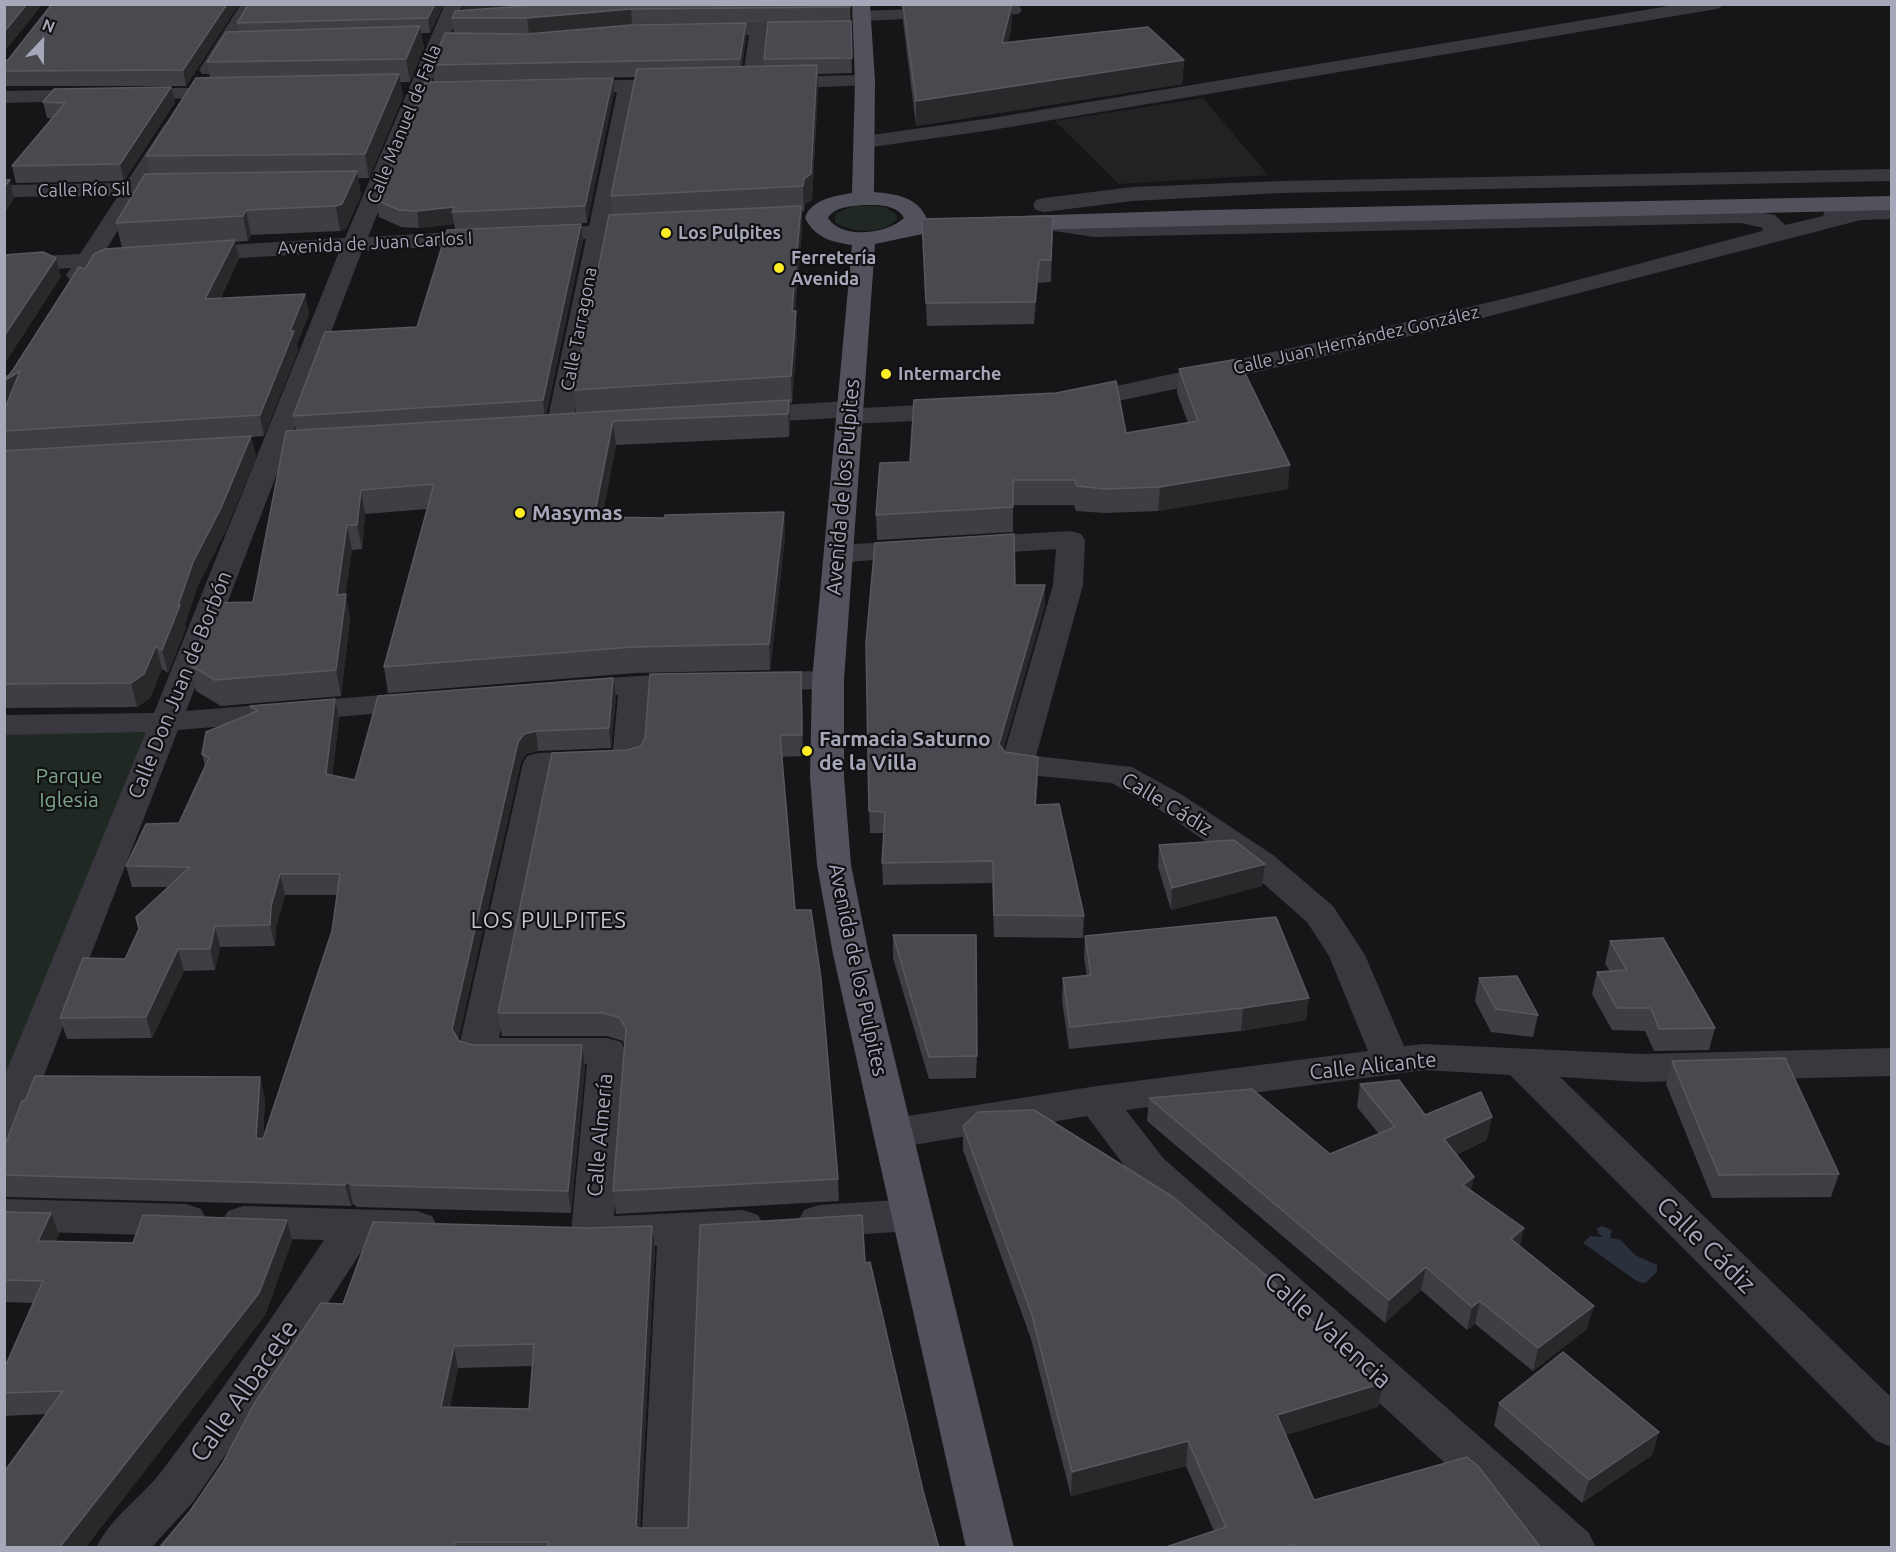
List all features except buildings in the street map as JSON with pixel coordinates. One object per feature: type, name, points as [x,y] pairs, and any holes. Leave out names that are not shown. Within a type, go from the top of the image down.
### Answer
[{"type":"main road","points":[[862,16],[865,81],[863,198]]},
{"type":"main road","points":[[1892,185],[1206,199],[1041,214],[932,225],[906,229],[886,236],[864,238],[829,231],[806,220],[831,204],[863,198],[883,199],[907,206],[925,208],[1041,214],[1892,203]]},
{"type":"main road","points":[[906,229],[916,219],[912,210],[907,206]]},
{"type":"main road","name":"Avenida de los Pulpites","points":[[864,238],[828,680],[827,777],[834,865],[851,954],[895,1133],[990,1548]]},
{"type":"street","points":[[68,290],[250,4]]},
{"type":"street","points":[[865,142],[992,124],[1717,4]]},
{"type":"street","points":[[684,30],[835,28],[862,16],[1013,10]]},
{"type":"street","points":[[451,12],[471,17]]},
{"type":"street","name":"Calle Manuel de Falla","points":[[354,243],[380,186],[418,91],[449,40],[451,12]]},
{"type":"street","points":[[752,83],[759,29]]},
{"type":"street","points":[[416,41],[449,40]]},
{"type":"street","points":[[225,46],[249,45]]},
{"type":"street","points":[[730,84],[865,81]]},
{"type":"street","points":[[546,88],[696,84]]},
{"type":"street","name":"Calle Tarragona","points":[[588,425],[548,428],[598,232],[628,86]]},
{"type":"street","points":[[394,91],[441,90]]},
{"type":"street","points":[[4,97],[253,93]]},
{"type":"street","points":[[1041,214],[1133,194],[1281,187],[1892,175]]},
{"type":"street","points":[[356,186],[380,186]]},
{"type":"street","name":"Calle Río Sil","points":[[4,192],[169,189]]},
{"type":"street","points":[[1041,214],[1094,230],[1892,212]]},
{"type":"street","name":"Calle Juan Hernández González","points":[[1057,405],[1180,382],[1544,296],[1855,214]]},
{"type":"street","points":[[1741,216],[1767,220],[1774,226],[1773,234]]},
{"type":"street","name":"Avenida de Juan Carlos I","points":[[4,265],[354,243],[668,228]]},
{"type":"street","name":"Calle Don Juan de Borbón","points":[[4,1127],[276,446],[354,243]]},
{"type":"street","points":[[723,417],[977,410]]},
{"type":"street","name":"Calle Cádiz","points":[[838,554],[1071,540],[1068,585],[1017,764],[1120,774],[1172,803],[1261,863],[1320,914],[1347,955],[1392,1062]]},
{"type":"street","points":[[541,691],[635,684],[828,680]]},
{"type":"street","name":"Calle Almería","points":[[635,684],[629,759],[539,763],[477,1051],[607,1051],[574,1232],[680,1230]]},
{"type":"street","points":[[4,725],[165,722],[447,699]]},
{"type":"street","name":"Calle Alicante","points":[[895,1133],[1097,1100],[1424,1057],[1641,1068],[1892,1062]]},
{"type":"street","name":"Calle Cádiz","points":[[1520,1062],[1892,1428]]},
{"type":"street","name":"Calle Valencia","points":[[1097,1100],[1149,1169],[1572,1548]]},
{"type":"street","points":[[4,1215],[451,1228]]},
{"type":"street","points":[[665,1548],[680,1230],[912,1215]]},
{"type":"street","name":"Calle Albacete","points":[[120,1548],[176,1488],[291,1325],[357,1225]]},
{"type":"shaded area","points":[[1203,98],[1268,175],[1119,184],[1055,121]]},
{"type":"green space","points":[[855,205],[884,207],[896,214],[897,219],[884,228],[867,231],[841,226],[835,222],[835,214]]},
{"type":"green space","name":"Parque Iglesia","points":[[165,722],[5,1078],[5,725]]},
{"type":"water","points":[[1602,1226],[1612,1230],[1610,1238],[1621,1240],[1635,1255],[1657,1265],[1657,1272],[1645,1283],[1638,1282],[1583,1243],[1590,1236],[1603,1237],[1598,1233],[1597,1228]]},
{"type":"place","name":"Los Pulpites","points":[[666,233]]},
{"type":"place","name":"Ferretería Avenida","points":[[779,268]]},
{"type":"place","name":"Intermarche","points":[[886,374]]},
{"type":"place","name":"Masymas","points":[[520,513]]},
{"type":"place","name":"Farmacia Saturno de la Villa","points":[[807,751]]},
{"type":"district","name":"LOS PULPITES","points":[[549,921]]}]
